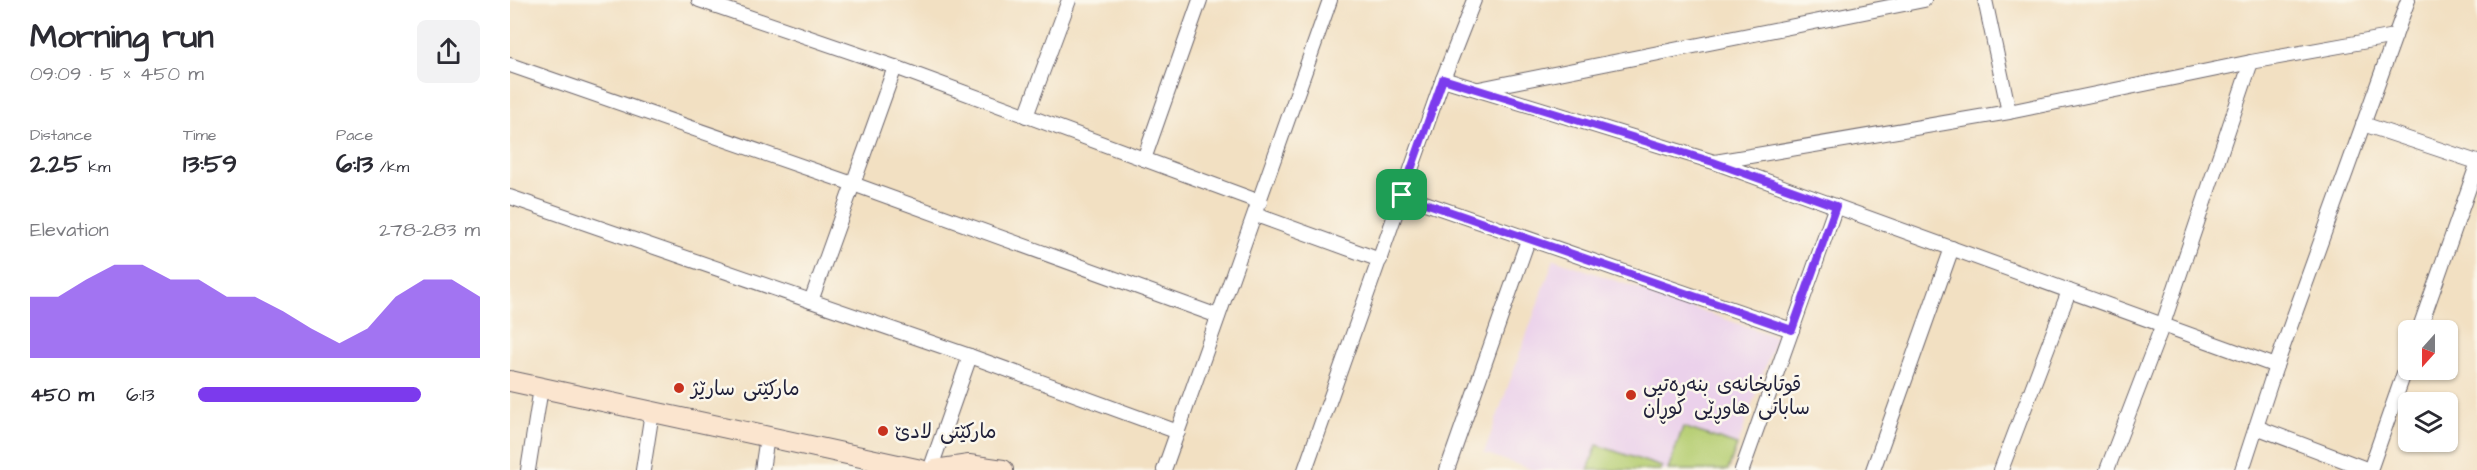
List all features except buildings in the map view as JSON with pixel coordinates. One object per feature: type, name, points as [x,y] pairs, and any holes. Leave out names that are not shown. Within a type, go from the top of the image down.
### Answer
[{"type":"street","points":[[699,0],[895,68],[1144,159],[1380,260]]},
{"type":"street","points":[[1144,159],[1200,0]]},
{"type":"street","points":[[1164,470],[1330,0]]},
{"type":"street","points":[[1305,470],[1443,79],[1474,0]]},
{"type":"street","points":[[1476,90],[1924,0]]},
{"type":"street","points":[[1985,0],[2009,112]]},
{"type":"street","points":[[2242,470],[2408,0]]},
{"type":"street","points":[[1026,116],[1066,1]]},
{"type":"street","points":[[1713,162],[2009,112],[2251,62],[2395,36]]},
{"type":"street","points":[[2107,470],[2163,324],[2251,62]]},
{"type":"street","points":[[510,65],[853,184],[1218,316]]},
{"type":"street","points":[[811,301],[895,68]]},
{"type":"street","points":[[1443,79],[1713,162],[2277,366]]},
{"type":"street","points":[[2363,124],[2477,164],[2422,320]]},
{"type":"street","points":[[1402,195],[1792,330]]},
{"type":"street","points":[[510,197],[970,356],[1178,432]]},
{"type":"street","points":[[1742,470],[1836,206]]},
{"type":"street","points":[[1447,470],[1528,240]]},
{"type":"street","points":[[1873,470],[1952,249]]},
{"type":"street","points":[[2001,470],[2069,291]]},
{"type":"street","points":[[930,470],[970,356]]},
{"type":"street","points":[[2256,427],[2370,470],[2402,380]]},
{"type":"street","points":[[510,381],[768,437],[877,465],[921,470]]},
{"type":"street","points":[[528,470],[541,388]]},
{"type":"street","points":[[643,470],[652,412]]},
{"type":"street","points":[[762,470],[768,437]]},
{"type":"street","points":[[935,470],[969,465],[1003,470]]},
{"type":"shaded area","name":"قوتابخانەی بنەڕەتیی ساباتی هاوڕێی کوڕان","points":[[1554,259],[1776,337],[1729,470],[1533,470],[1484,453]]},
{"type":"green space","points":[[1683,427],[1737,445],[1728,470],[1668,470]]},
{"type":"green space","points":[[1597,445],[1662,467],[1661,470],[1588,470]]},
{"type":"place","name":"مارکێتی سارێژ","points":[[679,388]]},
{"type":"place","name":"قوتابخانەی بنەڕەتیی ساباتی هاوڕێی کوڕان","points":[[1631,395]]},
{"type":"place","name":"ماركێتی لادێ","points":[[883,431]]},
{"type":"route","points":[[1443,79],[1713,162],[1836,206],[1792,330],[1402,195],[1443,79]]}]
